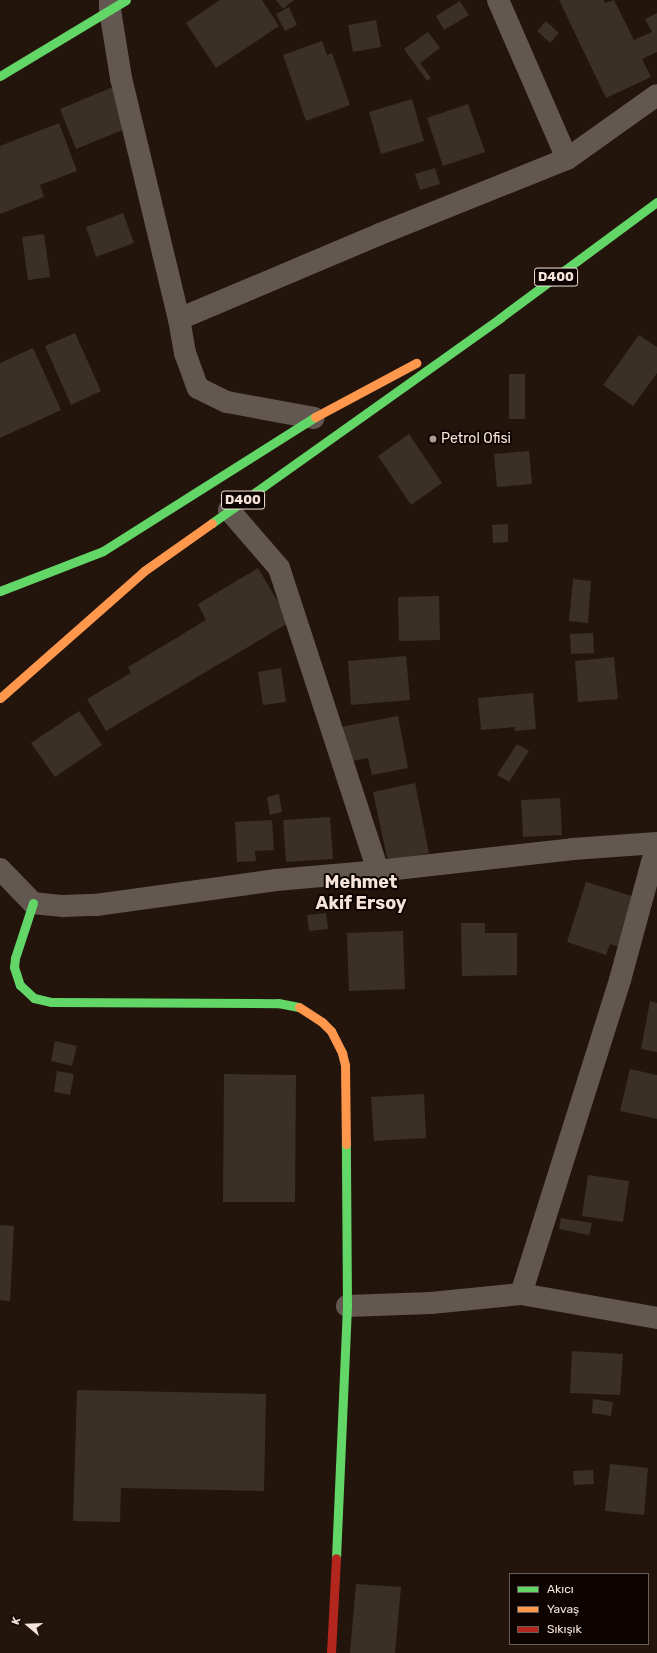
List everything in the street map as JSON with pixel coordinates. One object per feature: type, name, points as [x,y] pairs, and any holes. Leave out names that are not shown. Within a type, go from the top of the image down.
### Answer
[{"type":"main road","points":[[0,76],[116,3]]},
{"type":"main road","name":"D400","points":[[0,698],[144,571],[500,318],[657,202]]},
{"type":"main road","name":"D400","points":[[0,591],[103,551],[314,418],[500,318]]},
{"type":"main road","points":[[32,903],[15,958],[14,967],[20,985],[34,998],[52,1002],[278,1003],[302,1008],[313,1014],[331,1031],[342,1053],[345,1066],[347,1306],[342,1447],[331,1653]]},
{"type":"street","points":[[498,0],[567,159]]},
{"type":"street","points":[[116,3],[121,78],[180,319],[185,353],[198,388],[227,402],[314,418]]},
{"type":"street","points":[[180,319],[380,234],[567,159],[657,95]]},
{"type":"street","points":[[229,510],[279,568],[378,871]]},
{"type":"street","points":[[0,869],[32,903],[62,906],[96,905],[276,880],[378,871],[573,849],[657,844],[620,980],[521,1294]]},
{"type":"street","points":[[347,1306],[431,1303],[521,1294],[657,1318]]},
{"type":"building","points":[[220,0],[262,0],[279,26],[216,68],[186,23]]},
{"type":"building","points":[[276,0],[294,0],[283,9]]},
{"type":"building","points":[[559,0],[604,0],[605,3],[614,0],[634,40],[652,32],[645,19],[657,13],[657,52],[642,59],[651,77],[606,98]]},
{"type":"building","points":[[460,1],[469,15],[444,30],[436,16]]},
{"type":"building","points":[[289,7],[297,25],[285,31],[276,14]]},
{"type":"building","points":[[376,20],[381,47],[353,52],[348,25]]},
{"type":"building","points":[[546,21],[559,33],[550,43],[537,31]]},
{"type":"building","points":[[428,32],[440,48],[420,63],[431,78],[427,81],[404,49]]},
{"type":"building","points":[[322,41],[327,55],[332,53],[350,105],[306,121],[283,55]]},
{"type":"building","points":[[113,87],[130,127],[76,149],[60,109]]},
{"type":"building","points":[[412,99],[424,141],[381,154],[369,112]]},
{"type":"building","points":[[468,104],[485,152],[443,166],[427,118]]},
{"type":"building","points":[[59,123],[77,171],[40,185],[44,197],[0,214],[0,146]]},
{"type":"building","points":[[435,168],[440,184],[420,190],[415,174]]},
{"type":"building","points":[[123,213],[134,243],[96,257],[86,227]]},
{"type":"building","points":[[44,234],[50,277],[28,280],[22,237]]},
{"type":"building","points":[[75,333],[101,391],[71,405],[45,346]]},
{"type":"building","points":[[639,335],[657,347],[657,373],[633,406],[603,385]]},
{"type":"building","points":[[33,348],[61,410],[0,438],[0,363]]},
{"type":"building","points":[[509,374],[525,374],[525,419],[509,419]]},
{"type":"building","points":[[409,434],[442,483],[411,505],[378,456]]},
{"type":"building","points":[[529,451],[532,484],[497,487],[494,454]]},
{"type":"building","points":[[508,524],[508,542],[493,543],[492,525]]},
{"type":"building","points":[[258,568],[290,622],[106,731],[87,699],[131,673],[128,667],[206,620],[198,604]]},
{"type":"building","points":[[573,579],[591,581],[588,623],[569,621]]},
{"type":"building","points":[[439,596],[440,640],[399,641],[398,597]]},
{"type":"building","points":[[593,633],[594,653],[571,654],[570,634]]},
{"type":"building","points":[[406,656],[410,700],[351,705],[348,661]]},
{"type":"building","points":[[614,657],[618,699],[578,702],[575,661]]},
{"type":"building","points":[[281,668],[286,702],[263,705],[258,672]]},
{"type":"building","points":[[533,693],[536,729],[515,731],[515,727],[481,730],[478,698]]},
{"type":"building","points":[[79,711],[102,745],[55,777],[31,743]]},
{"type":"building","points":[[398,716],[408,768],[372,775],[368,758],[348,762],[341,727]]},
{"type":"building","points":[[517,744],[529,751],[509,782],[497,775]]},
{"type":"building","points":[[415,783],[429,853],[388,862],[373,792]]},
{"type":"building","points":[[279,794],[282,812],[270,815],[267,797]]},
{"type":"building","points":[[560,798],[562,835],[523,837],[521,800]]},
{"type":"building","points":[[330,817],[333,859],[286,862],[283,820]]},
{"type":"building","points":[[272,820],[274,850],[255,851],[256,861],[237,862],[235,822]]},
{"type":"building","points":[[586,882],[638,898],[623,948],[610,944],[606,955],[567,942]]},
{"type":"building","points":[[326,913],[328,929],[309,931],[307,915]]},
{"type":"building","points":[[461,923],[485,923],[485,933],[517,933],[517,975],[462,976]]},
{"type":"building","points":[[403,931],[405,989],[349,991],[347,933]]},
{"type":"building","points":[[650,1001],[657,1003],[657,1052],[641,1049]]},
{"type":"building","points":[[55,1041],[77,1046],[72,1066],[51,1061]]},
{"type":"building","points":[[630,1069],[657,1075],[657,1119],[620,1111]]},
{"type":"building","points":[[57,1071],[74,1074],[70,1095],[54,1092]]},
{"type":"building","points":[[224,1074],[296,1075],[295,1202],[223,1202]]},
{"type":"building","points":[[424,1094],[426,1138],[374,1141],[371,1097]]},
{"type":"building","points":[[588,1175],[629,1181],[623,1222],[582,1216]]},
{"type":"building","points":[[561,1218],[592,1223],[589,1235],[559,1229]]},
{"type":"building","points":[[0,1225],[14,1226],[10,1301],[0,1300]]},
{"type":"building","points":[[572,1351],[623,1354],[620,1395],[570,1393]]},
{"type":"building","points":[[77,1390],[266,1394],[264,1491],[121,1488],[120,1522],[73,1521]]},
{"type":"building","points":[[593,1399],[613,1402],[611,1416],[592,1413]]},
{"type":"building","points":[[610,1464],[648,1468],[644,1515],[605,1511]]},
{"type":"building","points":[[593,1470],[594,1484],[574,1485],[573,1471]]},
{"type":"building","points":[[356,1584],[401,1587],[395,1653],[350,1653]]},
{"type":"traffic: fast","points":[[0,76],[126,0]]},
{"type":"traffic: fast","points":[[500,318],[657,202]]},
{"type":"traffic: fast","points":[[212,523],[500,318]]},
{"type":"traffic: fast","points":[[0,591],[103,551],[315,417]]},
{"type":"traffic: fast","points":[[33,903],[15,958],[14,967],[20,985],[34,998],[52,1002],[278,1003],[299,1007]]},
{"type":"traffic: fast","points":[[336,1558],[347,1306],[346,1144]]},
{"type":"traffic: slow","points":[[315,417],[416,363]]},
{"type":"traffic: slow","points":[[0,698],[144,571],[212,523]]},
{"type":"traffic: slow","points":[[299,1007],[322,1022],[331,1031],[342,1053],[345,1065],[346,1144]]},
{"type":"traffic: jam","points":[[331,1653],[336,1558]]},
{"type":"place","name":"Petrol Ofisi","points":[[433,439]]},
{"type":"district","name":"Mehmet Akif Ersoy","points":[[361,893]]}]
